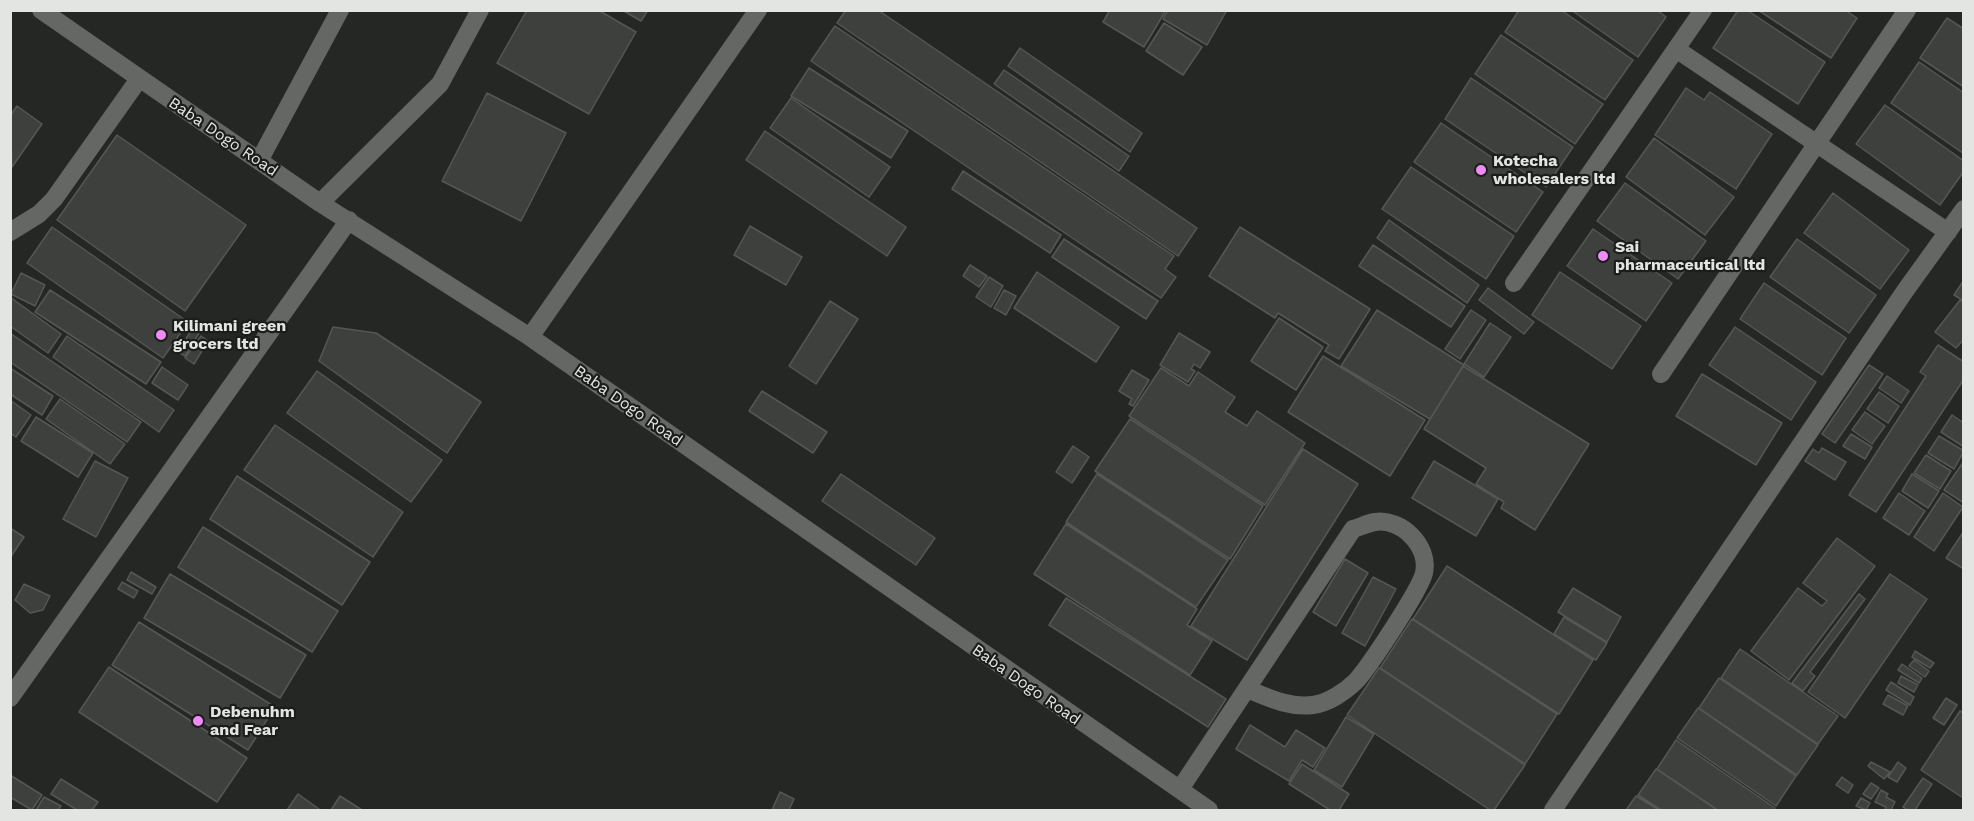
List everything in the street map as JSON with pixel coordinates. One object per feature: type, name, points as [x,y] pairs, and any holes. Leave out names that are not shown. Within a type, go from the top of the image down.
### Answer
[{"type":"street","name":"Baba Dogo Road","points":[[41,10],[320,203],[530,337],[1029,687],[1209,810]]},
{"type":"street","points":[[260,161],[340,10]]},
{"type":"street","points":[[320,203],[440,84],[480,10]]},
{"type":"street","points":[[530,337],[758,10]]},
{"type":"street","points":[[1514,283],[1703,10]]},
{"type":"street","points":[[1661,374],[1907,10]]},
{"type":"street","points":[[1676,49],[1948,232]]},
{"type":"street","points":[[10,232],[39,214],[54,199],[139,79]]},
{"type":"street","points":[[1553,810],[1964,209]]},
{"type":"street","points":[[10,699],[349,220]]},
{"type":"street","points":[[1180,789],[1353,529],[1375,522],[1393,523],[1416,539],[1423,555],[1424,572],[1414,595],[1356,681],[1336,697],[1314,705],[1286,705],[1247,689]]},
{"type":"building","points":[[527,10],[598,10],[636,32],[589,114],[497,63]]},
{"type":"building","points":[[622,10],[648,10],[641,21]]},
{"type":"building","points":[[846,10],[878,10],[1197,228],[1178,256],[837,23]]},
{"type":"building","points":[[1110,10],[1166,10],[1144,47],[1103,22]]},
{"type":"building","points":[[1168,10],[1227,10],[1207,45],[1163,19]]},
{"type":"building","points":[[1519,10],[1561,10],[1633,60],[1605,100],[1505,32]]},
{"type":"building","points":[[1571,10],[1657,10],[1666,17],[1638,57]]},
{"type":"building","points":[[1738,10],[1747,10],[1825,62],[1798,104],[1713,48]]},
{"type":"building","points":[[1758,10],[1845,10],[1857,18],[1831,58]]},
{"type":"building","points":[[1947,18],[1964,29],[1964,87],[1920,58]]},
{"type":"building","points":[[1164,23],[1202,47],[1183,75],[1146,51]]},
{"type":"building","points":[[835,26],[1174,256],[1165,269],[1176,277],[1161,298],[811,61]]},
{"type":"building","points":[[1501,35],[1603,104],[1575,144],[1475,74]]},
{"type":"building","points":[[1020,48],[1142,133],[1130,152],[1008,66]]},
{"type":"building","points":[[1919,62],[1964,93],[1964,154],[1891,103]]},
{"type":"building","points":[[809,68],[908,131],[891,158],[791,96]]},
{"type":"building","points":[[1004,70],[1129,156],[1119,171],[994,84]]},
{"type":"building","points":[[1471,78],[1573,147],[1546,187],[1445,119]]},
{"type":"building","points":[[1686,88],[1704,100],[1710,92],[1772,134],[1736,189],[1655,135]]},
{"type":"building","points":[[487,93],[566,133],[521,221],[442,181]]},
{"type":"building","points":[[791,98],[890,167],[869,197],[770,128]]},
{"type":"building","points":[[1885,105],[1964,161],[1964,171],[1940,205],[1856,144]]},
{"type":"building","points":[[17,106],[42,124],[12,167],[10,116]]},
{"type":"building","points":[[1441,123],[1543,192],[1516,232],[1414,162]]},
{"type":"building","points":[[765,131],[906,227],[887,256],[746,160]]},
{"type":"building","points":[[117,135],[246,225],[185,311],[57,220]]},
{"type":"building","points":[[1654,138],[1734,197],[1705,235],[1626,177]]},
{"type":"building","points":[[1411,167],[1514,236],[1486,279],[1382,209]]},
{"type":"building","points":[[963,171],[1061,235],[1050,253],[952,189]]},
{"type":"building","points":[[1625,183],[1706,241],[1678,279],[1597,221]]},
{"type":"building","points":[[1833,193],[1909,250],[1880,289],[1804,233]]},
{"type":"building","points":[[1389,220],[1479,285],[1467,303],[1377,238]]},
{"type":"building","points":[[750,226],[802,257],[786,285],[734,255]]},
{"type":"building","points":[[52,227],[188,322],[163,358],[27,263]]},
{"type":"building","points":[[1240,227],[1370,309],[1339,359],[1325,351],[1329,345],[1278,313],[1275,318],[1209,276]]},
{"type":"building","points":[[1593,229],[1672,283],[1646,321],[1567,266]]},
{"type":"building","points":[[1064,239],[1158,301],[1146,319],[1052,257]]},
{"type":"building","points":[[1797,239],[1876,295],[1849,333],[1770,277]]},
{"type":"building","points":[[1373,245],[1465,306],[1451,327],[1359,266]]},
{"type":"building","points":[[970,265],[987,276],[979,287],[963,276]]},
{"type":"building","points":[[1037,272],[1119,327],[1096,362],[1014,308]]},
{"type":"building","points":[[1560,272],[1641,326],[1612,369],[1532,315]]},
{"type":"building","points":[[21,273],[45,285],[35,306],[11,294]]},
{"type":"building","points":[[989,277],[1003,286],[991,307],[976,297]]},
{"type":"building","points":[[1964,280],[1964,301],[1954,295]]},
{"type":"building","points":[[1764,283],[1846,338],[1822,375],[1740,319]]},
{"type":"building","points":[[1488,288],[1534,322],[1524,334],[1479,300]]},
{"type":"building","points":[[50,290],[161,362],[146,384],[35,312]]},
{"type":"building","points":[[1004,290],[1016,296],[1006,315],[994,308]]},
{"type":"building","points":[[10,297],[61,334],[48,353],[10,326]]},
{"type":"building","points":[[1960,300],[1964,303],[1964,339],[1956,348],[1935,332]]},
{"type":"building","points":[[830,301],[858,319],[816,384],[789,366]]},
{"type":"building","points":[[1377,310],[1464,365],[1430,419],[1341,366]]},
{"type":"building","points":[[1471,310],[1486,320],[1460,359],[1445,349]]},
{"type":"building","points":[[1279,318],[1323,347],[1296,390],[1251,361]]},
{"type":"building","points":[[1490,323],[1511,337],[1484,377],[1464,364]]},
{"type":"building","points":[[333,327],[376,333],[481,402],[447,453],[319,361]]},
{"type":"building","points":[[1735,327],[1816,382],[1791,420],[1709,365]]},
{"type":"building","points":[[192,329],[199,333],[185,356],[178,352]]},
{"type":"building","points":[[10,333],[141,422],[127,442],[10,362]]},
{"type":"building","points":[[1179,333],[1210,352],[1200,368],[1194,364],[1191,369],[1195,371],[1188,382],[1160,365]]},
{"type":"building","points":[[67,336],[174,410],[159,432],[53,357]]},
{"type":"building","points":[[201,336],[208,341],[194,364],[185,358]]},
{"type":"building","points":[[1938,345],[1964,362],[1964,379],[1876,512],[1849,495],[1926,376],[1920,372]]},
{"type":"building","points":[[1323,356],[1425,420],[1390,476],[1288,412]]},
{"type":"building","points":[[1869,365],[1883,374],[1835,443],[1822,434]]},
{"type":"building","points":[[1463,366],[1589,444],[1535,530],[1501,508],[1504,502],[1476,484],[1486,468],[1424,429]]},
{"type":"building","points":[[162,367],[188,385],[178,400],[152,383]]},
{"type":"building","points":[[10,368],[53,396],[42,415],[10,394]]},
{"type":"building","points":[[1161,368],[1189,386],[1198,372],[1235,397],[1225,412],[1247,426],[1257,411],[1305,443],[1265,505],[1129,416]]},
{"type":"building","points":[[1132,370],[1149,380],[1133,406],[1129,404],[1132,399],[1119,391]]},
{"type":"building","points":[[317,371],[442,460],[411,502],[287,413]]},
{"type":"building","points":[[1702,374],[1782,423],[1756,465],[1676,416]]},
{"type":"building","points":[[1887,376],[1909,391],[1901,403],[1879,388]]},
{"type":"building","points":[[762,391],[827,432],[813,453],[749,411]]},
{"type":"building","points":[[1879,392],[1899,406],[1888,423],[1867,409]]},
{"type":"building","points":[[60,399],[125,444],[110,464],[46,419]]},
{"type":"building","points":[[10,400],[31,415],[16,437],[10,433]]},
{"type":"building","points":[[1865,412],[1885,426],[1872,444],[1852,430]]},
{"type":"building","points":[[1952,415],[1964,423],[1964,447],[1941,432]]},
{"type":"building","points":[[36,417],[93,453],[78,477],[21,441]]},
{"type":"building","points":[[1130,419],[1263,506],[1230,559],[1095,471]]},
{"type":"building","points":[[275,425],[403,512],[373,557],[244,470]]},
{"type":"building","points":[[1851,434],[1872,447],[1865,459],[1843,446]]},
{"type":"building","points":[[1939,436],[1964,451],[1954,469],[1928,453]]},
{"type":"building","points":[[1073,446],[1089,457],[1072,483],[1056,472]]},
{"type":"building","points":[[1822,448],[1846,462],[1835,480],[1805,461],[1813,449],[1819,453]]},
{"type":"building","points":[[1303,449],[1358,484],[1247,660],[1191,626]]},
{"type":"building","points":[[1926,455],[1951,471],[1940,489],[1914,473]]},
{"type":"building","points":[[95,461],[128,478],[96,537],[63,519]]},
{"type":"building","points":[[1434,461],[1498,499],[1476,536],[1412,498]]},
{"type":"building","points":[[1964,461],[1964,503],[1944,490]]},
{"type":"building","points":[[841,474],[935,538],[916,565],[822,501]]},
{"type":"building","points":[[1097,474],[1228,560],[1196,607],[1066,522]]},
{"type":"building","points":[[1912,474],[1939,491],[1928,508],[1902,491]]},
{"type":"building","points":[[237,476],[370,562],[342,605],[210,519]]},
{"type":"building","points":[[1899,493],[1925,511],[1909,535],[1883,518]]},
{"type":"building","points":[[1943,493],[1963,507],[1934,551],[1914,537]]},
{"type":"building","points":[[1066,524],[1197,609],[1187,625],[1212,641],[1190,675],[1034,574]]},
{"type":"building","points":[[203,527],[338,611],[312,652],[178,567]]},
{"type":"building","points":[[10,528],[24,537],[10,558]]},
{"type":"building","points":[[1964,531],[1964,569],[1946,558]]},
{"type":"building","points":[[1837,538],[1875,566],[1789,680],[1751,651],[1798,588],[1822,606],[1827,601],[1803,583]]},
{"type":"building","points":[[1345,559],[1368,573],[1336,626],[1313,612]]},
{"type":"building","points":[[1447,566],[1593,660],[1559,714],[1413,619]]},
{"type":"building","points":[[131,572],[156,587],[152,594],[127,580]]},
{"type":"building","points":[[170,574],[306,655],[280,698],[144,618]]},
{"type":"building","points":[[1890,574],[1927,599],[1845,718],[1808,692]]},
{"type":"building","points":[[1373,577],[1396,589],[1365,646],[1342,633]]},
{"type":"building","points":[[122,582],[138,591],[134,598],[118,589]]},
{"type":"building","points":[[24,584],[50,596],[43,610],[30,613],[15,600]]},
{"type":"building","points":[[1573,588],[1621,617],[1607,642],[1558,612]]},
{"type":"building","points":[[1859,594],[1865,599],[1810,672],[1815,676],[1803,691],[1792,683]]},
{"type":"building","points":[[1066,598],[1226,699],[1208,727],[1049,625]]},
{"type":"building","points":[[1564,617],[1607,643],[1596,660],[1554,634]]},
{"type":"building","points":[[1412,619],[1557,714],[1525,764],[1380,668]]},
{"type":"building","points":[[139,622],[275,707],[248,750],[112,665]]},
{"type":"building","points":[[1740,649],[1838,716],[1818,744],[1721,678]]},
{"type":"building","points":[[1915,651],[1934,663],[1930,668],[1912,657]]},
{"type":"building","points":[[1914,660],[1929,671],[1925,677],[1909,666]]},
{"type":"building","points":[[1902,664],[1922,678],[1919,683],[1898,670]]},
{"type":"building","points":[[109,667],[247,758],[217,802],[79,712]]},
{"type":"building","points":[[1379,668],[1525,765],[1494,810],[1490,810],[1347,715]]},
{"type":"building","points":[[1901,676],[1918,685],[1914,692],[1898,683]]},
{"type":"building","points":[[1719,678],[1818,745],[1797,775],[1699,708]]},
{"type":"building","points":[[1891,682],[1914,697],[1910,705],[1886,690]]},
{"type":"building","points":[[1888,695],[1908,706],[1903,715],[1883,704]]},
{"type":"building","points":[[1946,698],[1957,705],[1944,725],[1933,718]]},
{"type":"building","points":[[1698,708],[1796,776],[1776,806],[1677,738]]},
{"type":"building","points":[[1960,711],[1964,713],[1963,798],[1921,770]]},
{"type":"building","points":[[1346,717],[1374,734],[1342,787],[1314,770]]},
{"type":"building","points":[[1250,725],[1285,747],[1296,730],[1325,748],[1313,767],[1302,760],[1289,781],[1236,749]]},
{"type":"building","points":[[1676,740],[1775,808],[1773,810],[1718,810],[1657,769]]},
{"type":"building","points":[[1871,762],[1890,772],[1884,779],[1868,766]]},
{"type":"building","points":[[1898,762],[1906,768],[1897,782],[1888,777]]},
{"type":"building","points":[[1302,764],[1349,794],[1339,810],[1330,810],[1289,784]]},
{"type":"building","points":[[1656,769],[1717,810],[1661,810],[1638,795]]},
{"type":"building","points":[[10,775],[42,795],[32,810],[10,797]]},
{"type":"building","points":[[1842,777],[1853,785],[1848,793],[1836,785]]},
{"type":"building","points":[[1923,778],[1932,784],[1915,810],[1908,810],[1903,807]]},
{"type":"building","points":[[61,779],[98,802],[92,810],[77,810],[51,794]]},
{"type":"building","points":[[1871,783],[1879,788],[1871,799],[1863,794]]},
{"type":"building","points":[[1881,790],[1888,794],[1886,797],[1895,802],[1891,810],[1885,810],[1886,807],[1875,802]]},
{"type":"building","points":[[780,792],[794,799],[789,810],[772,810]]},
{"type":"building","points":[[298,794],[319,809],[287,810]]},
{"type":"building","points":[[340,796],[362,810],[331,810]]},
{"type":"building","points":[[1636,796],[1659,810],[1626,810]]},
{"type":"building","points":[[44,797],[61,806],[58,810],[36,810]]},
{"type":"building","points":[[1861,798],[1870,803],[1866,810],[1856,806]]},
{"type":"place","name":"Kotecha wholesalers ltd","points":[[1481,170]]},
{"type":"place","name":"Sai pharmaceutical ltd","points":[[1603,256]]},
{"type":"place","name":"Kilimani green grocers ltd","points":[[161,335]]},
{"type":"place","name":"Debenuhm and Fear","points":[[198,721]]}]
